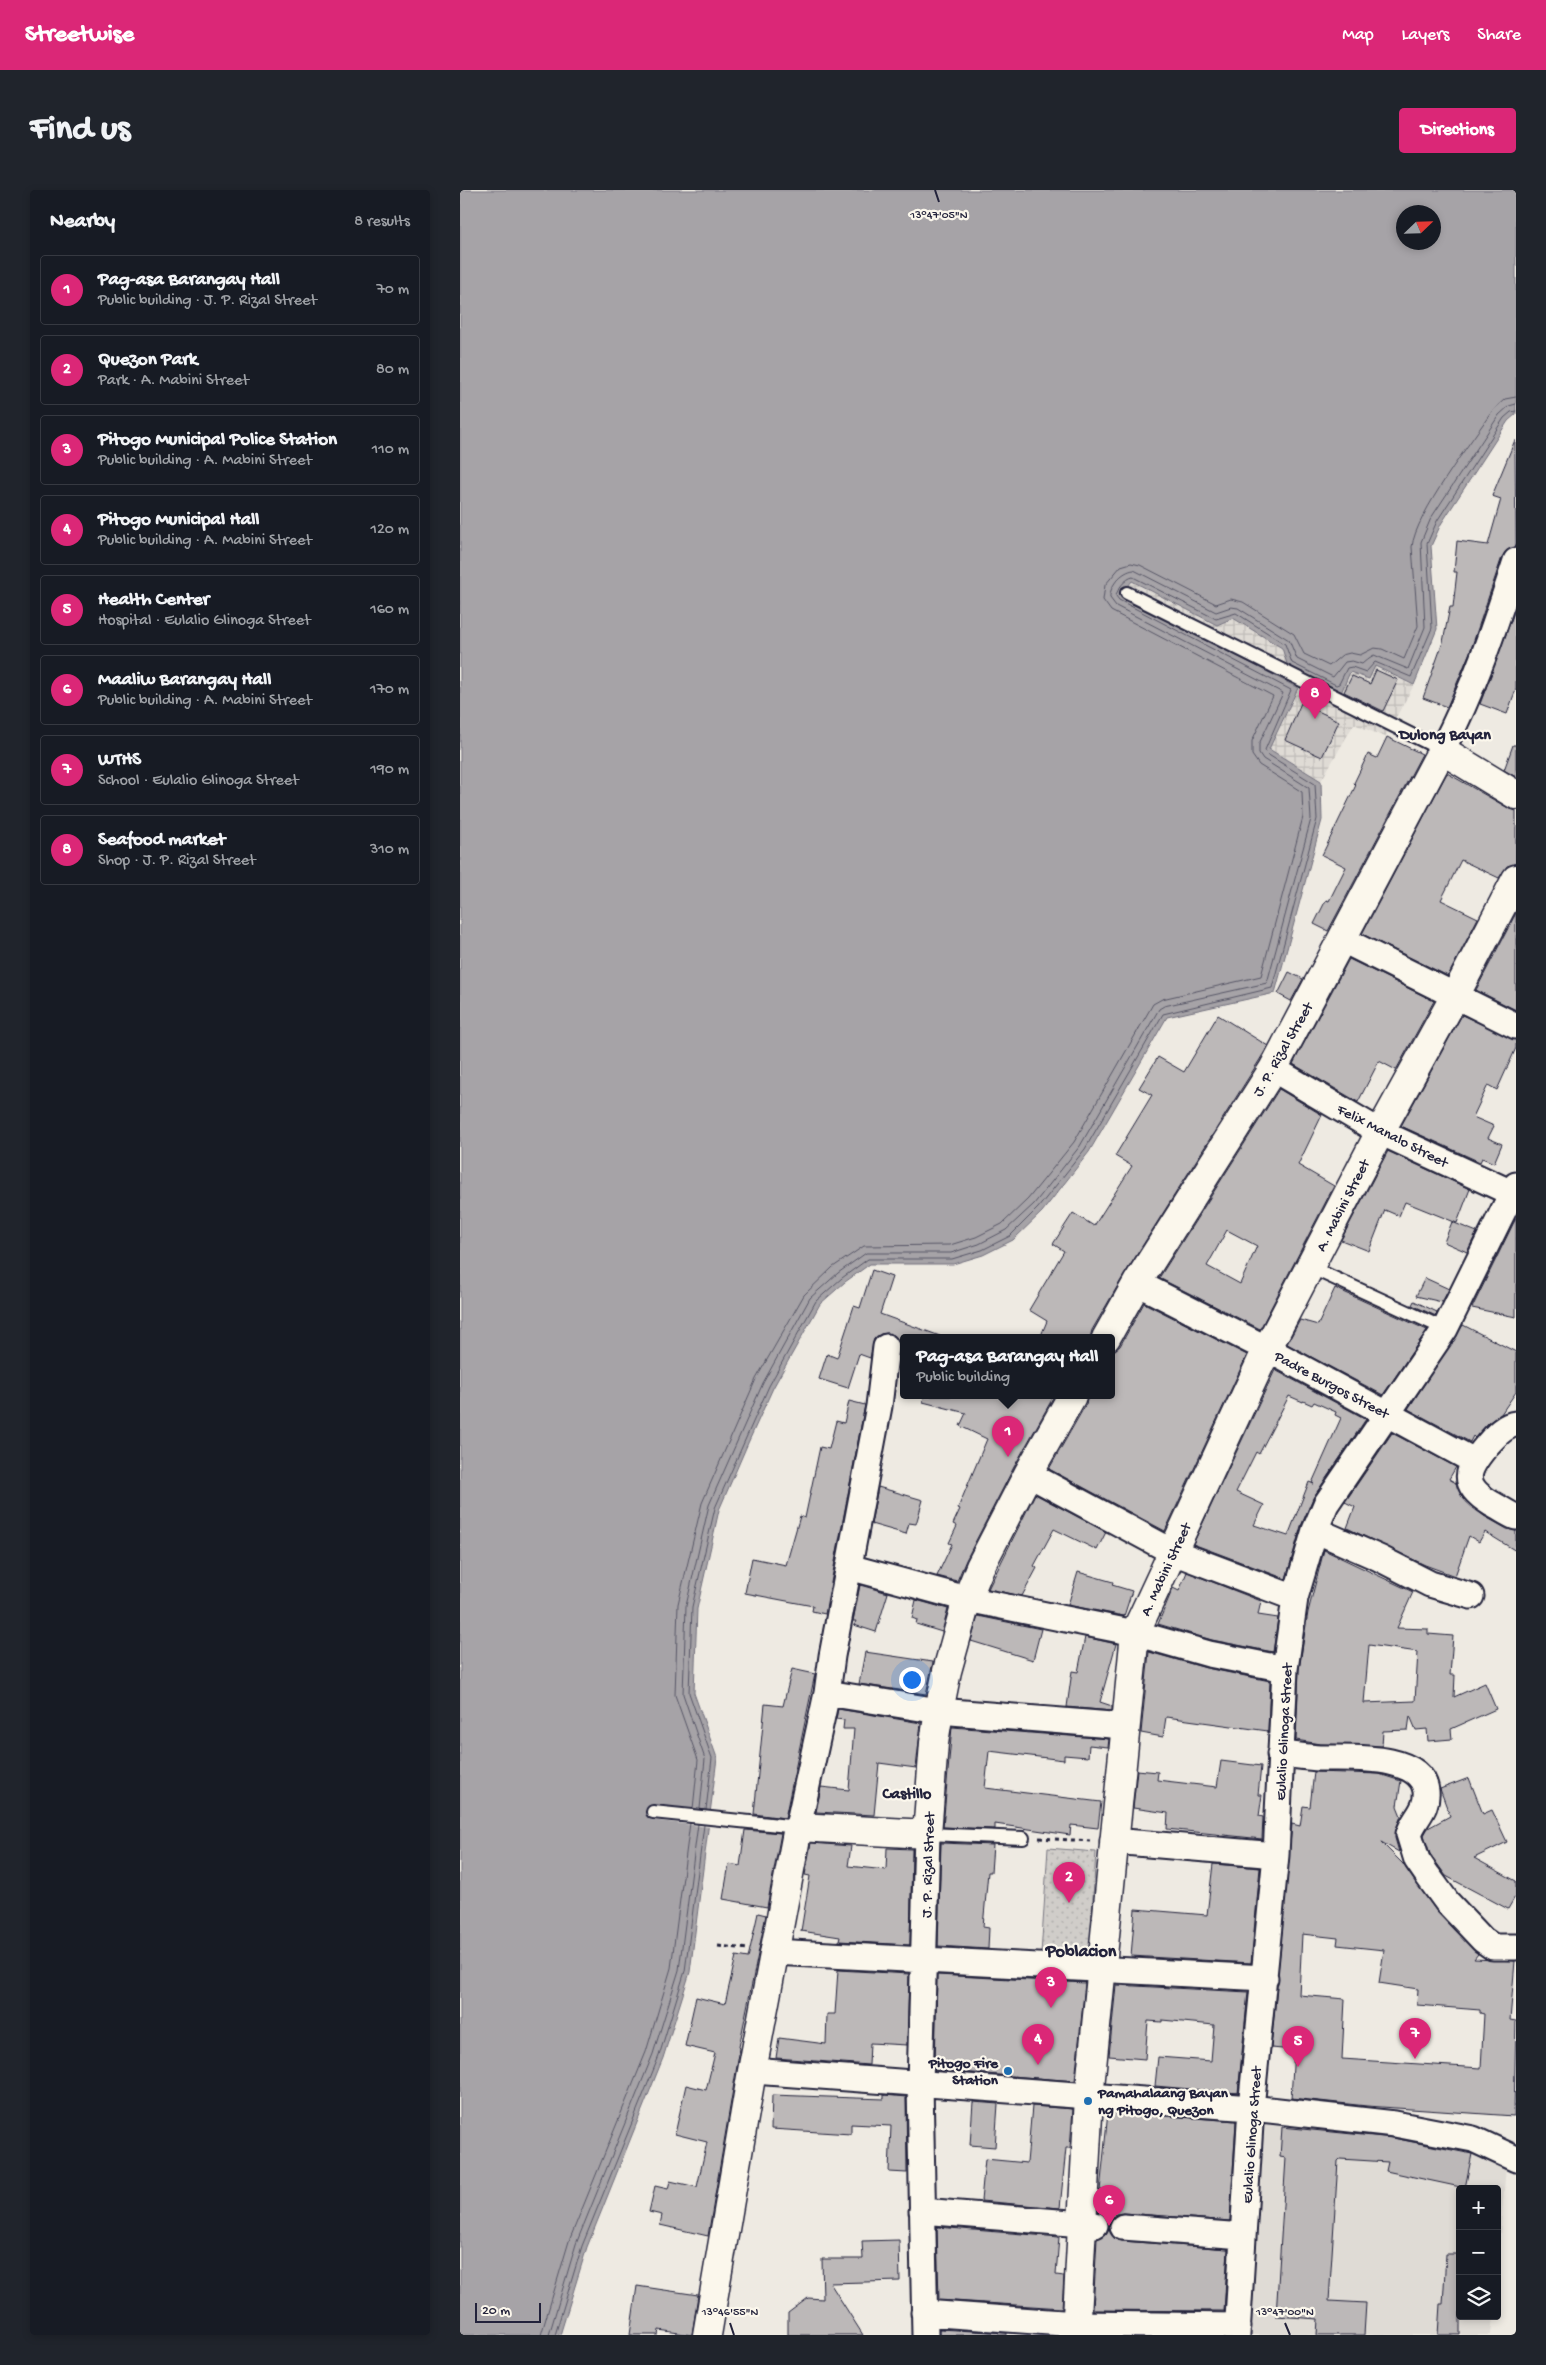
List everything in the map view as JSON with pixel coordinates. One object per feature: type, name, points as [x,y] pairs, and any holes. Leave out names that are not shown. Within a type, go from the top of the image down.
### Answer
[{"type":"street","points":[[1516,561],[1486,653],[1464,708],[1442,750],[1516,795]]},
{"type":"street","name":"J. P. Rizal Street","points":[[1108,1334],[1137,1283],[1273,1069],[1442,750]]},
{"type":"street","name":"A. Mabini Street","points":[[1077,2329],[1089,2225],[1089,2097],[1124,1726],[1135,1634],[1267,1349],[1380,1132],[1456,996],[1516,878]]},
{"type":"street","points":[[1343,940],[1516,1026]]},
{"type":"street","name":"Felix Manalo Street","points":[[1273,1069],[1380,1132],[1515,1191]]},
{"type":"street","name":"Eulalio Glinoga Street","points":[[1238,2330],[1251,2108],[1276,1856],[1285,1669],[1295,1598],[1315,1530],[1326,1504],[1446,1329],[1515,1191]]},
{"type":"street","name":"Padre Burgos Street","points":[[1137,1283],[1267,1349],[1474,1461]]},
{"type":"street","points":[[707,2335],[773,1952],[827,1693],[832,1656],[878,1406],[886,1347]]},
{"type":"street","name":"J. P. Rizal Street","points":[[924,2324],[920,2084],[927,1834],[934,1743],[939,1711],[947,1671],[967,1598],[980,1567],[1028,1474],[1070,1399]]},
{"type":"street","points":[[1516,1424],[1506,1427],[1474,1461],[1468,1475],[1471,1488],[1487,1501],[1516,1517]]},
{"type":"street","points":[[1028,1474],[1173,1552],[1295,1598]]},
{"type":"street","points":[[1315,1530],[1379,1558],[1430,1584],[1471,1596]]},
{"type":"street","points":[[849,1567],[967,1598],[1135,1634],[1210,1654],[1285,1669]]},
{"type":"street","points":[[827,1693],[939,1711],[1124,1726]]},
{"type":"street","points":[[1280,1754],[1319,1758],[1356,1757],[1387,1761],[1409,1769],[1423,1784],[1426,1792],[1423,1811],[1409,1834],[1417,1860],[1448,1902],[1483,1940],[1493,1947],[1516,1947]]},
{"type":"street","points":[[798,1827],[927,1834]]},
{"type":"street","points":[[1113,1842],[1276,1856]]},
{"type":"street","points":[[773,1952],[1265,1978]]},
{"type":"street","points":[[752,2071],[1251,2108],[1396,2124],[1473,2139],[1516,2159]]},
{"type":"street","points":[[922,2211],[1089,2225]]},
{"type":"street","points":[[1123,2227],[1243,2236]]},
{"type":"street","points":[[924,2324],[1077,2329],[1238,2330]]},
{"type":"lane","points":[[1127,593],[1442,750]]},
{"type":"lane","points":[[1310,1267],[1446,1329]]},
{"type":"lane","points":[[653,1812],[798,1827]]},
{"type":"lane","points":[[927,1834],[1023,1838]]},
{"type":"path","points":[[1023,1838],[1113,1842]]},
{"type":"path","points":[[718,1946],[773,1952]]},
{"type":"shaded area","points":[[1132,581],[1217,625],[1233,618],[1282,648],[1341,693],[1350,671],[1375,666],[1414,685],[1385,737],[1354,724],[1321,781],[1269,749],[1298,688],[1121,595]]},
{"type":"shaded area","points":[[1048,1848],[1096,1852],[1089,1957],[1041,1954]]},
{"type":"shaded area","points":[[1263,2117],[1395,2125],[1507,2156],[1501,2223],[1501,2185],[1456,2185],[1456,2320],[1493,2320],[1491,2335],[1250,2335]]},
{"type":"water","points":[[460,190],[1516,190],[1516,414],[1508,421],[1441,524],[1431,546],[1437,629],[1414,685],[1375,666],[1369,679],[1350,672],[1341,693],[1288,667],[1282,648],[1233,618],[1217,625],[1132,581],[1121,595],[1298,688],[1269,749],[1321,781],[1322,820],[1275,993],[1167,1017],[1089,1152],[1042,1212],[1013,1240],[983,1255],[953,1264],[870,1264],[845,1282],[820,1304],[773,1388],[719,1510],[697,1609],[694,1693],[717,1758],[690,1972],[663,2058],[587,2247],[560,2335],[460,2335]]},
{"type":"pier","points":[[653,1804],[711,1811],[709,1827],[651,1820]]},
{"type":"building","points":[[1515,440],[1516,544],[1515,547],[1506,551],[1502,557],[1470,652],[1447,707],[1423,698],[1443,642],[1450,607],[1453,607],[1457,572],[1454,572],[1457,541],[1488,545],[1501,499],[1492,496]]},
{"type":"building","points":[[1516,607],[1516,689],[1507,714],[1480,704]]},
{"type":"building","points":[[1376,670],[1398,680],[1383,711],[1344,692],[1352,676],[1370,684]]},
{"type":"building","points":[[1301,703],[1339,721],[1322,757],[1285,740]]},
{"type":"building","points":[[1387,737],[1422,754],[1328,931],[1314,924],[1326,900],[1329,901],[1346,867],[1322,855],[1356,785],[1354,783],[1368,754],[1377,758]]},
{"type":"building","points":[[1513,745],[1516,745],[1516,777],[1504,770]]},
{"type":"building","points":[[1447,773],[1516,811],[1516,863],[1507,866],[1499,878],[1461,860],[1441,900],[1478,918],[1448,976],[1362,934]]},
{"type":"building","points":[[1516,913],[1516,1010],[1476,990]]},
{"type":"building","points":[[1349,959],[1434,1001],[1396,1070],[1379,1061],[1358,1102],[1293,1064]]},
{"type":"building","points":[[1289,972],[1303,979],[1291,1001],[1278,994]]},
{"type":"building","points":[[1218,1015],[1268,1046],[1124,1275],[1091,1334],[1042,1334],[1047,1321],[1029,1310],[1064,1251],[1053,1244],[1073,1213],[1094,1226],[1132,1166],[1115,1156],[1152,1095],[1139,1088],[1158,1057],[1184,1072]]},
{"type":"building","points":[[1462,1015],[1516,1040],[1516,1048],[1497,1090],[1488,1085],[1473,1117],[1494,1126],[1488,1138],[1502,1144],[1494,1163],[1482,1158],[1480,1162],[1401,1126]]},
{"type":"building","points":[[1279,1089],[1322,1115],[1298,1165],[1334,1186],[1260,1329],[1159,1278]],"holes":[[[1227,1230],[1257,1246],[1240,1284],[1207,1266]]]},
{"type":"building","points":[[1388,1151],[1470,1189],[1457,1223],[1405,1202],[1399,1216],[1385,1210],[1369,1251],[1341,1240]]},
{"type":"building","points":[[1516,1218],[1516,1317],[1472,1308]]},
{"type":"building","points":[[1452,1222],[1477,1232],[1467,1252],[1444,1242]]},
{"type":"building","points":[[872,1270],[892,1277],[880,1314],[935,1334],[900,1334],[900,1369],[898,1368],[899,1341],[894,1335],[888,1333],[881,1334],[874,1339],[870,1358],[859,1354],[848,1388],[819,1379],[827,1354],[837,1358],[854,1306],[860,1308]]},
{"type":"building","points":[[1425,1278],[1449,1289],[1442,1302],[1416,1296]]},
{"type":"building","points":[[1335,1288],[1427,1330],[1383,1395],[1287,1344],[1300,1320],[1318,1325]]},
{"type":"building","points":[[1414,1301],[1437,1312],[1436,1316],[1412,1305]]},
{"type":"building","points":[[1144,1303],[1247,1355],[1165,1531],[1049,1469],[1087,1399],[1115,1399],[1115,1350],[1120,1346]]},
{"type":"building","points":[[1463,1325],[1516,1352],[1516,1392],[1501,1414],[1488,1423],[1475,1438],[1473,1436],[1470,1442],[1408,1409]]},
{"type":"building","points":[[1275,1370],[1366,1419],[1313,1498],[1301,1526],[1286,1579],[1193,1544]],"holes":[[[1289,1396],[1312,1405],[1314,1402],[1336,1412],[1335,1415],[1341,1418],[1312,1483],[1314,1484],[1309,1482],[1288,1536],[1254,1525],[1264,1505],[1236,1492],[1256,1452],[1259,1454]]]},
{"type":"building","points":[[924,1399],[1052,1399],[1014,1467],[957,1581],[937,1576],[952,1544],[949,1543],[957,1526],[953,1524],[960,1509],[958,1508],[987,1439],[960,1426],[966,1413],[923,1402]]},
{"type":"building","points":[[849,1401],[865,1405],[825,1614],[812,1611],[813,1606],[745,1593],[752,1558],[786,1565],[800,1516],[805,1518],[820,1447],[829,1449],[836,1421],[844,1423]]},
{"type":"building","points":[[1392,1433],[1456,1467],[1449,1479],[1456,1483],[1462,1497],[1484,1516],[1507,1529],[1516,1531],[1516,1551],[1485,1532],[1479,1542],[1469,1536],[1455,1576],[1425,1565],[1347,1528],[1355,1507],[1345,1502]]},
{"type":"building","points":[[878,1487],[923,1500],[916,1524],[909,1523],[906,1534],[871,1524]]},
{"type":"building","points":[[1035,1494],[1106,1532],[1097,1550],[1054,1529],[1034,1566],[1037,1568],[1022,1596],[988,1589]]},
{"type":"building","points":[[1324,1550],[1413,1592],[1397,1628],[1428,1629],[1428,1634],[1453,1636],[1450,1675],[1455,1675],[1454,1697],[1485,1683],[1496,1709],[1451,1729],[1452,1739],[1428,1741],[1427,1729],[1416,1730],[1410,1716],[1408,1730],[1383,1731],[1382,1746],[1320,1744],[1296,1740],[1299,1670],[1308,1612]],"holes":[[[1369,1645],[1418,1652],[1415,1701],[1364,1703]]]},
{"type":"building","points":[[1078,1572],[1113,1582],[1112,1585],[1132,1591],[1124,1616],[1068,1605]]},
{"type":"building","points":[[1187,1572],[1261,1601],[1258,1615],[1278,1618],[1273,1652],[1212,1640],[1158,1624],[1173,1588],[1179,1591]]},
{"type":"building","points":[[860,1585],[888,1593],[876,1632],[854,1625],[856,1621],[853,1621]]},
{"type":"building","points":[[916,1600],[948,1609],[942,1632],[916,1624],[917,1620],[912,1618]]},
{"type":"building","points":[[978,1616],[1041,1629],[1033,1660],[971,1641]]},
{"type":"building","points":[[1085,1637],[1116,1644],[1100,1702],[1112,1706],[1112,1711],[1067,1707],[1072,1671],[1078,1672]]},
{"type":"building","points":[[865,1652],[933,1662],[926,1694],[859,1684]]},
{"type":"building","points":[[1149,1652],[1206,1668],[1270,1681],[1268,1731],[1166,1717],[1163,1737],[1141,1733]]},
{"type":"building","points":[[792,1669],[815,1674],[785,1818],[754,1814],[765,1704],[783,1706]]},
{"type":"building","points":[[838,1709],[921,1723],[916,1768],[879,1763],[874,1815],[816,1812],[821,1787],[849,1790],[854,1729],[843,1729],[844,1720],[836,1719]]},
{"type":"building","points":[[952,1727],[1109,1739],[1108,1747],[1089,1745],[1088,1757],[1064,1755],[1064,1760],[989,1751],[985,1788],[1101,1802],[1098,1828],[1071,1825],[1070,1835],[995,1824],[995,1829],[943,1827]]},
{"type":"building","points":[[1221,1761],[1261,1766],[1258,1795],[1262,1795],[1259,1816],[1263,1817],[1262,1839],[1167,1829],[1168,1813],[1133,1808],[1137,1770],[1158,1772],[1157,1780],[1217,1787]]},
{"type":"building","points":[[1314,1772],[1379,1774],[1401,1781],[1397,1806],[1401,1816],[1395,1838],[1399,1852],[1381,1842],[1403,1864],[1437,1912],[1478,1954],[1474,1959],[1515,1961],[1510,2020],[1516,2021],[1514,2116],[1367,2106],[1291,2098],[1294,2050],[1271,2048],[1292,1824],[1300,1826],[1303,1806],[1310,1807]],"holes":[[[1302,1934],[1338,1938],[1337,1945],[1384,1950],[1379,1983],[1418,1989],[1417,2005],[1480,2010],[1480,2013],[1484,2014],[1481,2068],[1342,2059],[1345,1999],[1299,1995]]]},
{"type":"building","points":[[1469,1778],[1483,1814],[1492,1810],[1507,1842],[1474,1858],[1516,1881],[1516,1895],[1508,1909],[1446,1876],[1430,1854],[1424,1835],[1428,1828],[1450,1816],[1440,1789]]},
{"type":"building","points":[[745,1830],[781,1833],[767,1907],[723,1899],[729,1864],[740,1866]]},
{"type":"building","points":[[811,1843],[851,1846],[848,1866],[886,1870],[887,1848],[912,1849],[910,1945],[839,1941],[840,1937],[801,1931],[810,1876],[805,1875]]},
{"type":"building","points":[[941,1843],[993,1845],[991,1872],[988,1872],[983,1927],[989,1928],[988,1949],[938,1946]]},
{"type":"building","points":[[1213,1864],[1260,1868],[1251,1963],[1131,1956],[1135,1909],[1207,1915]]},
{"type":"building","points":[[758,1913],[766,1915],[739,2047],[708,2236],[660,2225],[662,2215],[649,2212],[655,2186],[668,2189],[670,2181],[697,2187],[707,2142],[675,2134],[686,2085],[706,2090],[715,2053],[685,2046],[696,1997],[725,2004],[736,1956],[748,1958]]},
{"type":"building","points":[[838,1970],[909,1974],[907,2045],[870,2043],[869,2065],[776,2058],[779,2038],[826,2044],[827,2014],[835,2014]]},
{"type":"building","points":[[937,1975],[1085,1983],[1075,2081],[935,2070]]},
{"type":"building","points":[[1116,1985],[1248,1992],[1238,2093],[1155,2086],[1158,2057],[1211,2061],[1214,2025],[1162,2020],[1162,2022],[1148,2021],[1145,2059],[1109,2056]]},
{"type":"building","points":[[772,2095],[884,2099],[884,2095],[906,2097],[907,2173],[889,2172],[891,2126],[851,2124],[851,2134],[771,2129]]},
{"type":"building","points":[[973,2102],[998,2104],[995,2147],[970,2145]]},
{"type":"building","points":[[1032,2106],[1073,2109],[1070,2148],[1066,2148],[1060,2208],[981,2201],[985,2159],[1027,2163]]},
{"type":"building","points":[[1108,2112],[1236,2121],[1230,2221],[1124,2213],[1116,2214],[1109,2225],[1108,2218],[1098,2211]]},
{"type":"building","points":[[1282,2127],[1393,2138],[1472,2154],[1466,2185],[1456,2186],[1386,2171],[1388,2162],[1340,2159],[1338,2161],[1329,2301],[1366,2303],[1364,2335],[1317,2335],[1318,2319],[1276,2316],[1286,2158],[1280,2157]]},
{"type":"building","points":[[937,2227],[1059,2237],[1056,2275],[1064,2276],[1062,2308],[939,2300]]},
{"type":"building","points":[[1109,2228],[1115,2239],[1122,2241],[1228,2249],[1224,2311],[1093,2310],[1097,2239],[1106,2234]]},
{"type":"building","points":[[899,2240],[900,2281],[830,2283],[863,2335],[788,2335],[788,2313],[808,2298],[823,2299],[822,2259],[863,2259],[862,2241]]},
{"type":"building","points":[[1446,2254],[1456,2254],[1456,2320],[1460,2320],[1460,2335],[1438,2335],[1440,2304],[1443,2304]]},
{"type":"building","points":[[637,2286],[698,2295],[692,2335],[659,2330],[658,2335],[630,2335]]},
{"type":"building","points":[[939,2329],[1007,2333],[1007,2335],[939,2335]]},
{"type":"place","name":"Seafood market","points":[[1315,719]]},
{"type":"place","name":"Pag-asa Barangay Hall","points":[[1008,1457]]},
{"type":"place","name":"Quezon Park","points":[[1069,1903]]},
{"type":"place","name":"Pitogo Municipal Police Station","points":[[1051,2008]]},
{"type":"place","name":"WTHS","points":[[1415,2059]]},
{"type":"place","name":"Pitogo Municipal Hall","points":[[1038,2065]]},
{"type":"place","name":"Health Center","points":[[1298,2067]]},
{"type":"place","name":"Pitogo Fire Station","points":[[1008,2071]]},
{"type":"place","name":"Pamahalaang Bayan ng Pitogo, Quezon","points":[[1088,2101]]},
{"type":"place","name":"Maaliw Barangay Hall","points":[[1109,2226]]},
{"type":"district","name":"Dulong Bayan","points":[[1445,733]]},
{"type":"district","name":"Castillo","points":[[907,1792]]},
{"type":"district","name":"Poblacion","points":[[1081,1950]]}]
